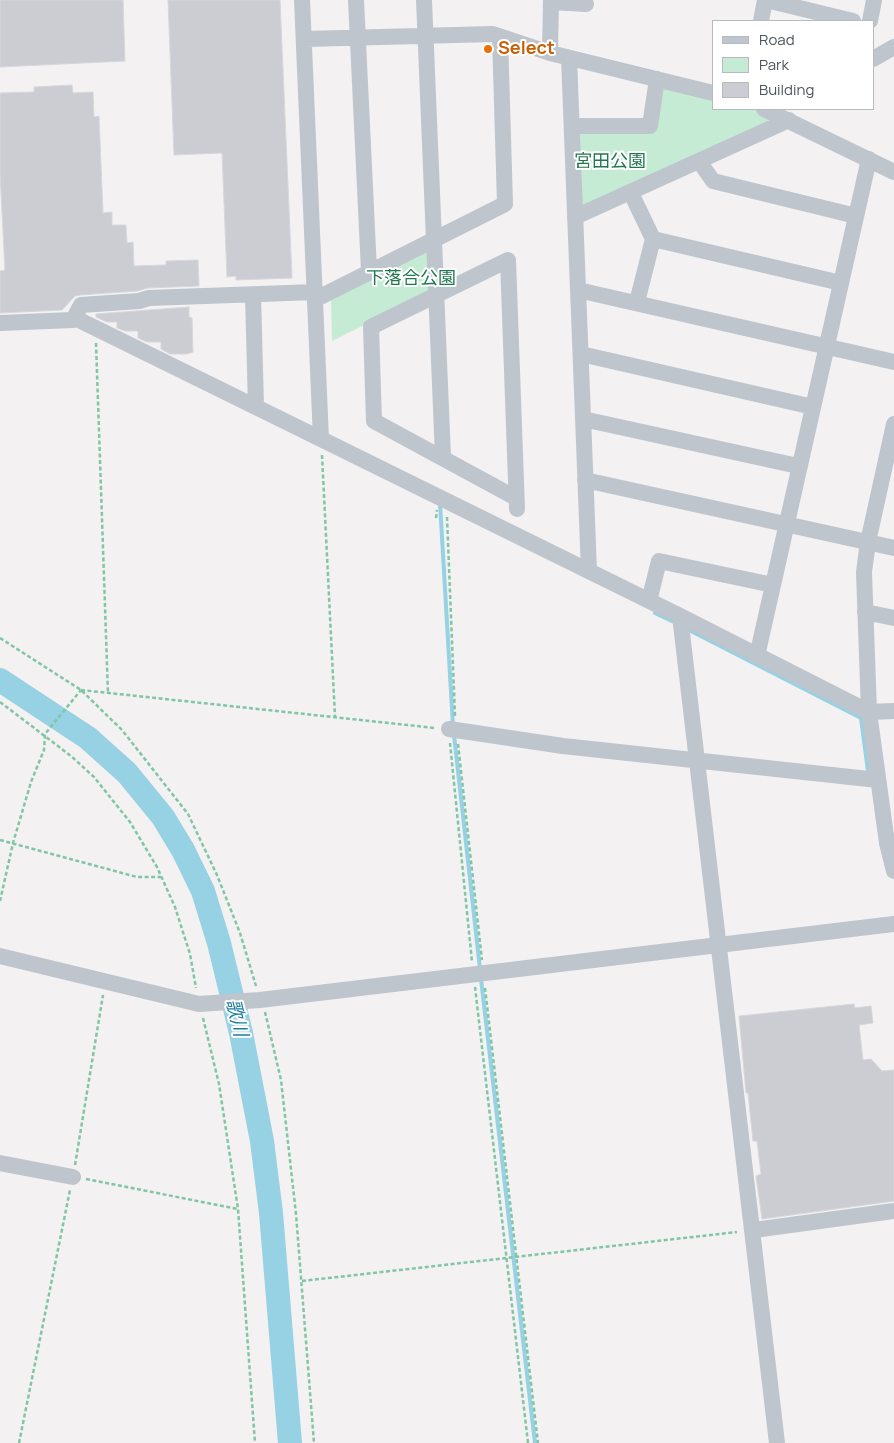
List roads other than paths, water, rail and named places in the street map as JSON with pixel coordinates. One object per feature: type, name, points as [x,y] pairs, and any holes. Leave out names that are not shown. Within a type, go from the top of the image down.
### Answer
[{"type":"street","points":[[302,0],[321,439]]},
{"type":"street","points":[[356,0],[369,271]]},
{"type":"street","points":[[424,0],[443,457]]},
{"type":"street","points":[[761,20],[766,0],[849,20]]},
{"type":"street","points":[[870,20],[874,0]]},
{"type":"street","points":[[550,53],[552,1],[586,4]]},
{"type":"street","points":[[305,39],[493,34],[550,53],[712,93]]},
{"type":"street","points":[[73,320],[81,305],[139,301],[150,298],[253,295],[315,296],[505,204],[500,36]]},
{"type":"street","points":[[874,58],[894,46]]},
{"type":"street","points":[[569,58],[588,571]]},
{"type":"street","points":[[573,126],[650,126],[657,79]]},
{"type":"street","points":[[766,110],[894,172]]},
{"type":"street","points":[[576,217],[790,120]]},
{"type":"street","points":[[757,656],[798,466],[869,159]]},
{"type":"street","points":[[700,161],[712,181],[856,216]]},
{"type":"street","points":[[631,193],[653,239],[637,302]]},
{"type":"street","points":[[653,239],[841,283]]},
{"type":"street","points":[[508,260],[516,503],[443,457],[374,421],[371,328],[437,294],[508,260]]},
{"type":"street","points":[[578,290],[894,362]]},
{"type":"street","points":[[253,295],[256,407]]},
{"type":"street","points":[[0,323],[77,319],[680,616],[869,712],[894,712]]},
{"type":"street","points":[[581,354],[813,407]]},
{"type":"street","points":[[583,419],[798,466]]},
{"type":"street","points":[[894,424],[868,542],[864,572],[869,712],[878,780],[891,843],[894,871]]},
{"type":"street","points":[[585,480],[894,548]]},
{"type":"street","points":[[649,601],[658,561],[773,585]]},
{"type":"street","points":[[865,612],[894,618]]},
{"type":"street","points":[[680,616],[720,944],[731,1060],[754,1230],[777,1443]]},
{"type":"street","points":[[449,729],[563,746],[878,780]]},
{"type":"street","points":[[0,956],[204,1004],[255,1001],[894,924]]},
{"type":"street","points":[[0,1163],[72,1177]]},
{"type":"street","points":[[754,1230],[894,1212]]},
{"type":"waterway","points":[[440,503],[453,726]]},
{"type":"waterway","points":[[655,613],[676,623]]},
{"type":"waterway","points":[[687,629],[861,718],[868,771]]},
{"type":"waterway","name":"歌川","points":[[0,680],[88,738],[127,773],[163,817],[183,850],[203,891],[219,943],[241,1033],[262,1141],[271,1213],[290,1443]]},
{"type":"waterway","points":[[454,735],[480,969]]},
{"type":"waterway","points":[[481,979],[535,1443]]},
{"type":"place","name":"Select","points":[[488,49]]},
{"type":"park label","name":"宮田公園","points":[[610,162]]},
{"type":"park label","name":"下落合公園","points":[[411,279]]}]
